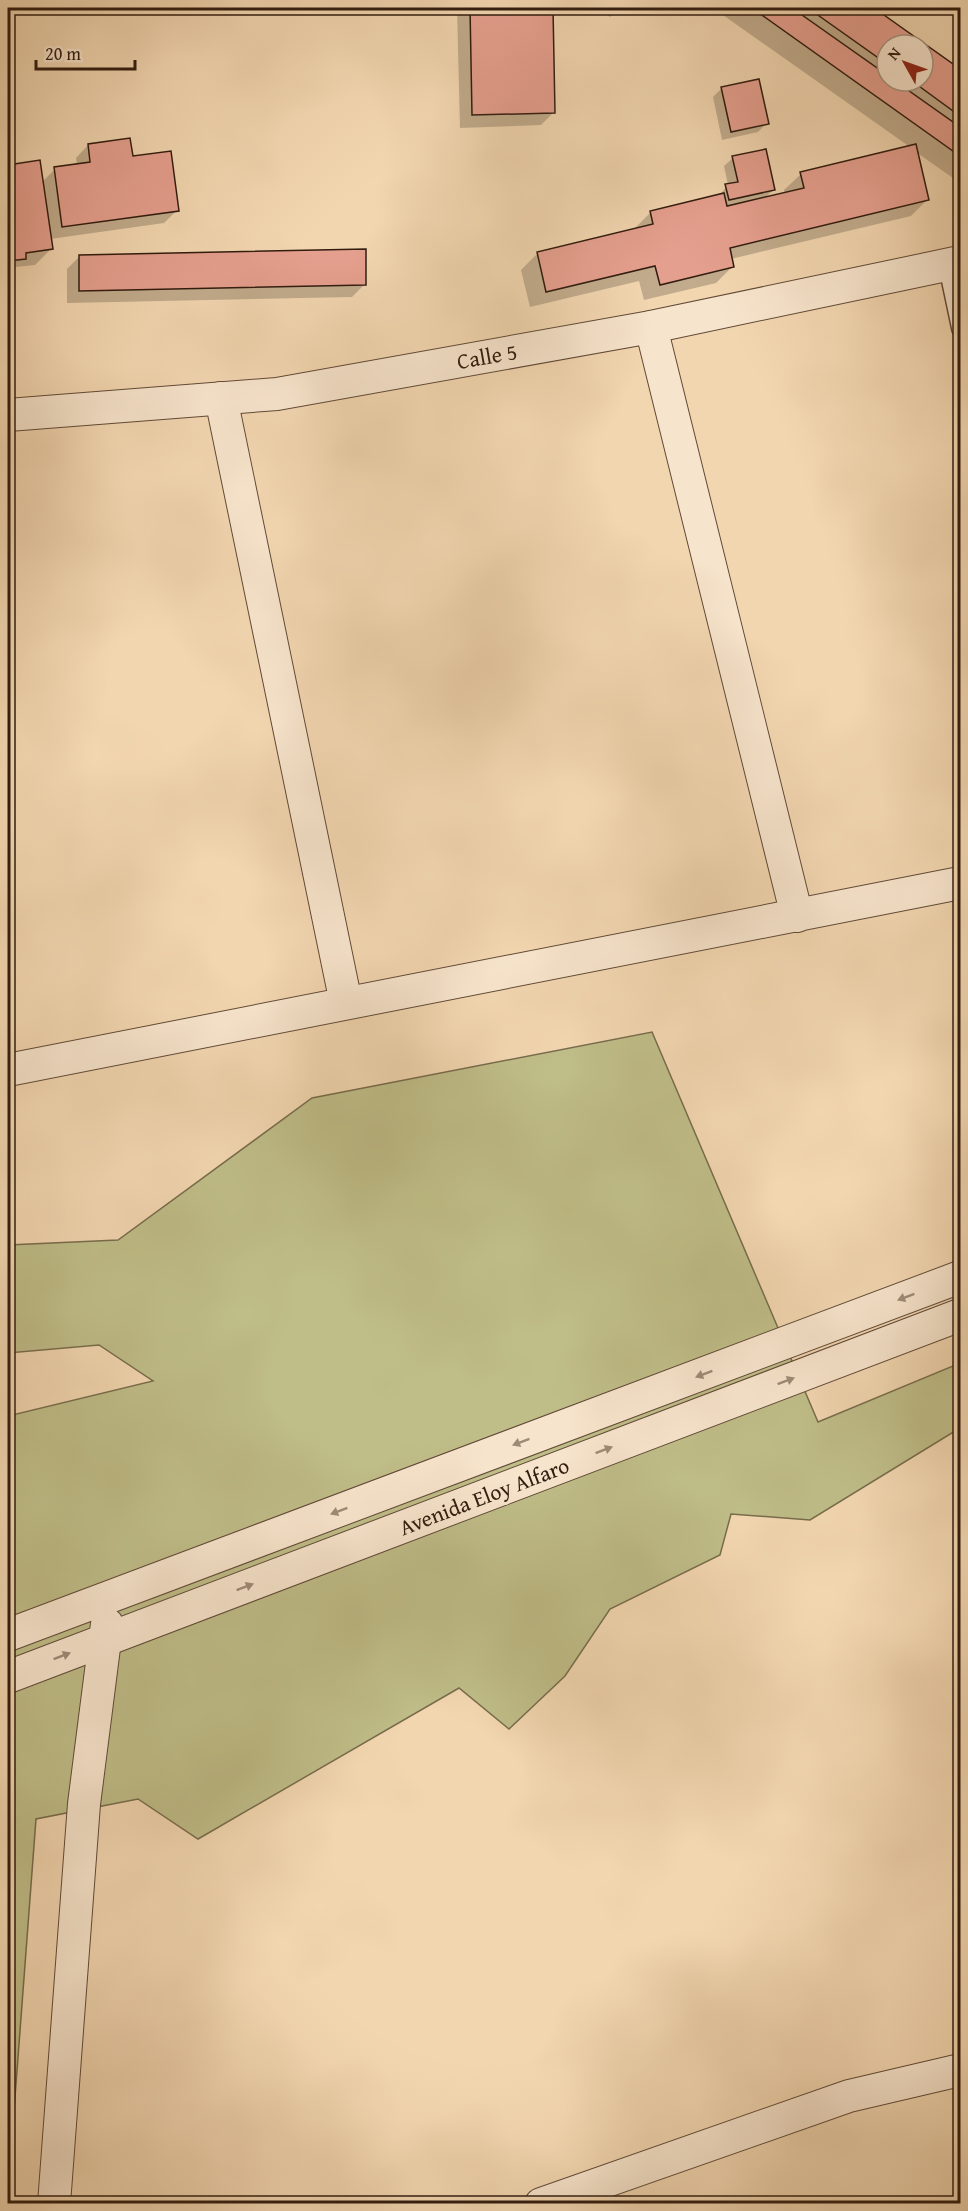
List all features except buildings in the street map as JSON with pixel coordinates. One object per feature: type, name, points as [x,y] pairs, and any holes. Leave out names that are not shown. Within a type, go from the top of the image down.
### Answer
[{"type":"street","name":"Calle 5","points":[[8,415],[277,394],[651,327],[953,263]]},
{"type":"street","points":[[651,327],[797,916]]},
{"type":"street","points":[[221,398],[346,1004]]},
{"type":"street","points":[[8,1070],[960,883]]},
{"type":"street","name":"Avenida Eloy Alfaro","points":[[8,1635],[960,1277]]},
{"type":"street","name":"Avenida Eloy Alfaro","points":[[8,1677],[960,1315]]},
{"type":"street","points":[[54,2204],[84,1804],[104,1640],[113,1596]]},
{"type":"street","points":[[541,2204],[849,2096],[960,2070]]},
{"type":"lane","points":[[953,263],[960,330]]},
{"type":"shaded area","points":[[652,1032],[818,1422],[960,1363],[960,1428],[810,1520],[731,1514],[720,1555],[610,1609],[565,1676],[509,1729],[459,1688],[198,1839],[138,1799],[36,1819],[8,2190],[8,1416],[153,1381],[99,1345],[8,1353],[8,1245],[118,1240],[312,1098]]}]
